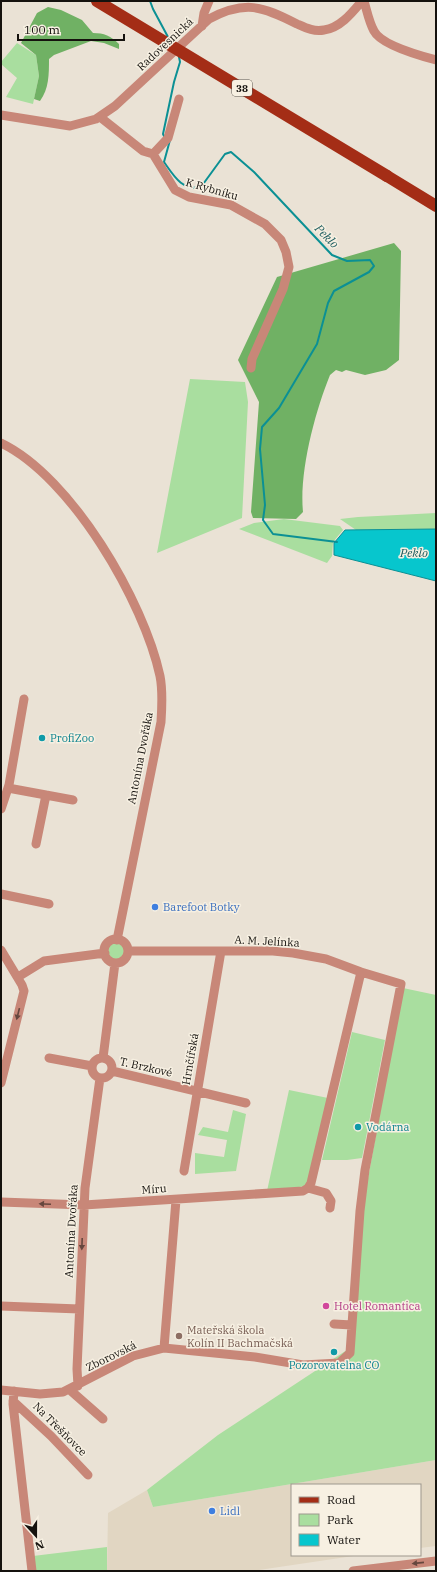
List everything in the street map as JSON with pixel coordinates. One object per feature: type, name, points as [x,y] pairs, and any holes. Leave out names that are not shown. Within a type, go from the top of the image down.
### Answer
[{"type":"main road","name":"38","points":[[97,1],[436,206]]},
{"type":"street","points":[[202,26],[204,13],[210,1]]},
{"type":"street","points":[[363,1],[374,32],[382,40],[436,60]]},
{"type":"street","name":"Radovesnická","points":[[1,115],[70,126],[100,117],[115,106],[209,19],[226,8],[246,4],[266,8],[311,30],[324,30],[336,26],[347,18],[363,1]]},
{"type":"street","points":[[100,117],[143,151],[153,154],[167,139],[179,99]]},
{"type":"street","name":"K Rybníku","points":[[153,154],[175,190],[190,197],[231,205],[265,224],[281,240],[286,252],[289,267],[283,289],[252,359],[251,368]]},
{"type":"street","name":"Antonína Dvořáka","points":[[1,443],[15,450],[32,462],[77,510],[108,556],[127,589],[146,631],[157,666],[162,696],[162,711],[117,940]]},
{"type":"street","points":[[1,809],[8,788],[24,699]]},
{"type":"street","points":[[8,788],[73,800]]},
{"type":"street","points":[[36,844],[46,795]]},
{"type":"street","points":[[1,894],[49,904]]},
{"type":"street","points":[[113,940],[125,943],[128,951],[125,959],[121,962],[115,963],[108,960],[105,953],[108,943],[113,940]]},
{"type":"street","points":[[1,950],[18,977],[24,991],[1,1083]]},
{"type":"street","name":"A. M. Jelínka","points":[[128,951],[273,951],[293,953],[326,959],[361,972],[401,984]]},
{"type":"street","name":"Hrnčířská","points":[[184,1171],[221,951]]},
{"type":"street","points":[[18,977],[44,961],[105,953]]},
{"type":"street","points":[[103,1058],[115,963]]},
{"type":"street","points":[[308,1188],[312,1178],[361,972]]},
{"type":"street","name":"Zborovská","points":[[1,1390],[40,1394],[63,1392],[74,1388],[133,1356],[164,1348],[255,1357],[303,1365],[339,1363],[350,1353],[360,1211],[365,1170],[401,984]]},
{"type":"street","points":[[49,1058],[92,1066]]},
{"type":"street","points":[[103,1058],[110,1062],[112,1071],[106,1078],[100,1078],[93,1074],[92,1066],[94,1061],[103,1058]]},
{"type":"street","name":"T. Brzkové","points":[[112,1071],[246,1103]]},
{"type":"street","name":"Antonína Dvořáka","points":[[74,1388],[77,1369],[85,1188],[100,1078]]},
{"type":"street","name":"Míru","points":[[1,1202],[84,1206],[303,1191],[308,1188],[326,1193],[331,1201],[330,1208]]},
{"type":"street","points":[[164,1348],[176,1200]]},
{"type":"street","points":[[1,1306],[79,1309]]},
{"type":"street","points":[[334,1324],[352,1325]]},
{"type":"street","points":[[74,1388],[103,1419]]},
{"type":"street","points":[[14,1391],[13,1401],[32,1571]]},
{"type":"street","name":"Na Třešňovce","points":[[13,1401],[51,1436],[88,1475]]},
{"type":"street","points":[[353,1571],[436,1561]]},
{"type":"shaded area","points":[[436,1460],[436,1546],[421,1548],[421,1484],[291,1484]]},
{"type":"shaded area","points":[[291,1484],[291,1556],[353,1556],[253,1571],[107,1571],[108,1513],[147,1490],[153,1507]]},
{"type":"green space","points":[[48,7],[61,10],[82,20],[93,33],[104,34],[113,39],[119,44],[119,49],[104,43],[91,41],[54,55],[49,59],[49,76],[47,86],[40,101],[34,99],[39,76],[36,55],[21,43],[37,13]]},
{"type":"green space","points":[[17,43],[36,55],[39,76],[33,104],[6,97],[17,78],[1,64],[1,62]]},
{"type":"green space","points":[[394,243],[401,251],[399,360],[386,370],[365,375],[346,370],[342,372],[336,370],[330,375],[324,390],[309,442],[303,479],[303,512],[296,519],[253,518],[251,512],[259,402],[238,360],[277,277]]},
{"type":"green space","points":[[190,379],[245,382],[248,402],[242,518],[157,553]]},
{"type":"green space","points":[[436,513],[436,529],[356,530],[340,519],[358,517]]},
{"type":"green space","points":[[284,519],[340,526],[343,530],[333,542],[332,556],[327,563],[239,529],[254,523]]},
{"type":"green space","points":[[116,943],[122,945],[124,951],[122,957],[116,959],[110,957],[108,951],[110,945]]},
{"type":"green space","points":[[403,988],[436,995],[436,1460],[153,1507],[147,1490],[218,1435],[353,1346],[362,1211]]},
{"type":"green space","points":[[352,1032],[385,1040],[362,1158],[347,1160],[322,1160]]},
{"type":"green space","points":[[289,1090],[328,1098],[307,1186],[267,1191]]},
{"type":"green space","points":[[233,1110],[246,1114],[236,1171],[195,1174],[195,1153],[224,1157],[227,1140],[198,1135],[203,1127],[228,1132]]},
{"type":"green space","points":[[107,1547],[107,1571],[35,1571],[33,1556]]},
{"type":"water","name":"Peklo","points":[[436,529],[436,581],[334,555],[334,543],[345,530]]},
{"type":"waterway","name":"Peklo","points":[[150,1],[168,37]]},
{"type":"waterway","name":"Peklo","points":[[165,138],[163,134],[174,82],[180,62],[179,57]]},
{"type":"waterway","name":"Peklo","points":[[170,140],[164,162],[175,177],[184,185],[194,188],[201,187],[225,154],[231,152],[254,172],[332,255],[347,261],[370,260],[374,266],[369,272],[334,291],[328,303],[317,344],[279,408],[262,427],[260,449],[265,505],[263,520],[273,534],[337,542]]},
{"type":"place","name":"ProfiZoo","points":[[42,738]]},
{"type":"place","name":"Barefoot Botky","points":[[155,907]]},
{"type":"place","name":"Vodárna","points":[[358,1127]]},
{"type":"place","name":"Hotel Romantica","points":[[326,1306]]},
{"type":"place","name":"Mateřská škola Kolín II Bachmačská","points":[[179,1336]]},
{"type":"place","name":"Pozorovatelna CO","points":[[334,1352]]},
{"type":"place","name":"Lidl","points":[[212,1511]]}]
